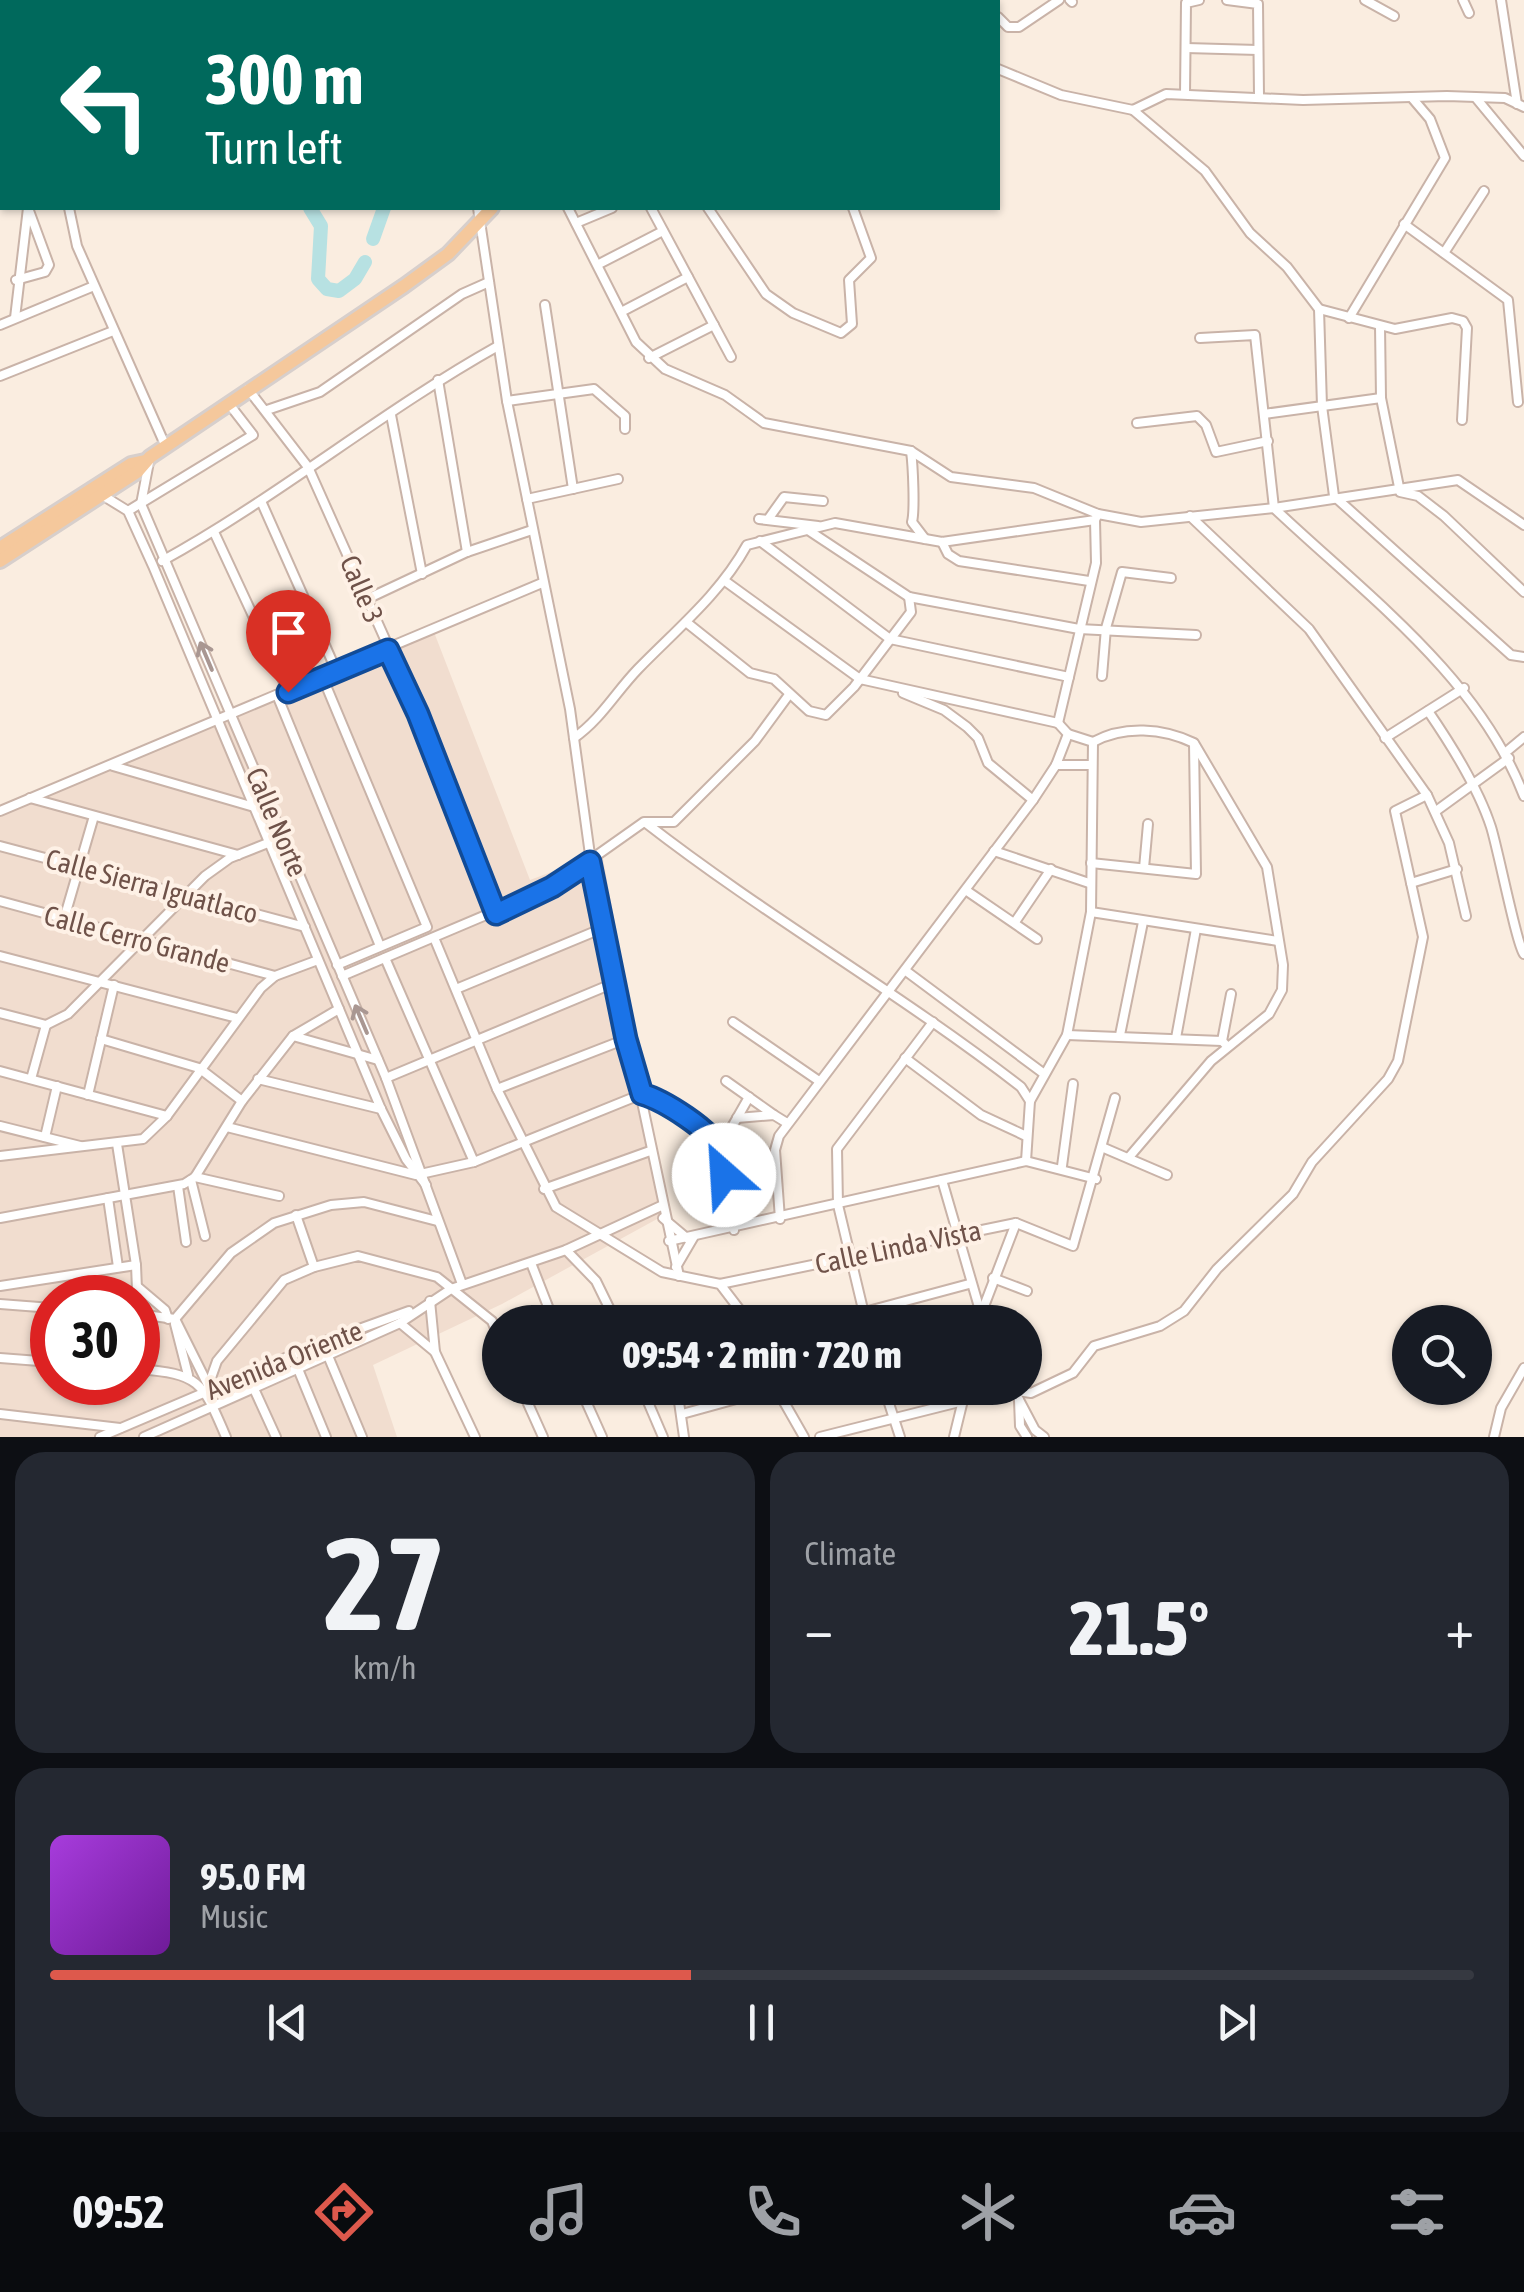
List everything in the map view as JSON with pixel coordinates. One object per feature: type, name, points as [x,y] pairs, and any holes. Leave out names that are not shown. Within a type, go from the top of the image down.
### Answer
[{"type":"main road","points":[[0,548],[131,464],[166,447],[404,286],[448,254],[479,214]]},
{"type":"main road","points":[[0,561],[137,472],[147,459]]},
{"type":"street","points":[[506,0],[537,0]]},
{"type":"street","points":[[1000,19],[1008,27],[1019,27],[1059,0]]},
{"type":"street","points":[[1186,94],[1186,3],[1199,0]]},
{"type":"street","points":[[1227,0],[1258,4],[1259,96]]},
{"type":"street","points":[[1366,0],[1394,16]]},
{"type":"street","points":[[1463,0],[1469,14]]},
{"type":"street","points":[[1501,0],[1521,106]]},
{"type":"street","points":[[1186,48],[1258,50]]},
{"type":"street","points":[[1000,71],[1061,96],[1133,110],[1205,172],[1250,233],[1287,267],[1319,310],[1322,406],[1334,496],[1512,654],[1524,658]]},
{"type":"street","points":[[1133,110],[1166,94],[1505,98],[1521,106]]},
{"type":"street","points":[[1476,98],[1524,156]]},
{"type":"street","points":[[1348,318],[1445,158],[1430,119],[1413,99]]},
{"type":"street","points":[[1444,253],[1484,191]]},
{"type":"street","points":[[14,318],[28,210]]},
{"type":"street","points":[[16,280],[44,272],[48,265],[29,210]]},
{"type":"street","points":[[69,210],[77,246],[166,447]]},
{"type":"street","points":[[569,210],[649,358],[725,395],[764,423],[912,451],[951,477],[1034,488],[1096,517]]},
{"type":"street","points":[[576,223],[607,210]]},
{"type":"street","points":[[652,210],[731,357]]},
{"type":"street","points":[[709,210],[766,294],[793,313],[841,334],[852,324],[849,280],[871,258],[854,210]]},
{"type":"street","points":[[479,214],[507,401],[574,738],[590,862],[678,1271]]},
{"type":"street","points":[[1404,224],[1508,300],[1518,402]]},
{"type":"street","points":[[599,264],[663,231]]},
{"type":"street","points":[[622,311],[688,276]]},
{"type":"street","points":[[268,410],[320,392],[462,294],[489,282]]},
{"type":"street","points":[[0,324],[94,286]]},
{"type":"street","points":[[545,305],[572,489]]},
{"type":"street","points":[[1319,310],[1395,328],[1452,318],[1462,321],[1466,328],[1462,420]]},
{"type":"street","points":[[649,358],[714,325]]},
{"type":"street","points":[[1380,326],[1381,398],[1397,486],[1404,495],[1418,496],[1444,516],[1524,592]]},
{"type":"street","points":[[0,376],[113,330]]},
{"type":"street","points":[[1200,338],[1255,335],[1274,508],[1464,688],[1508,755],[1524,796]]},
{"type":"street","points":[[154,566],[214,532],[308,467],[392,416],[438,380],[498,346]]},
{"type":"street","points":[[438,380],[467,552]]},
{"type":"street","points":[[507,401],[594,389],[625,416],[625,429]]},
{"type":"street","name":"Calle 3","points":[[248,390],[268,410],[308,467],[418,714],[496,914]]},
{"type":"street","points":[[1264,414],[1381,398]]},
{"type":"street","points":[[102,495],[128,511],[253,434],[228,404]]},
{"type":"street","points":[[392,416],[422,574]]},
{"type":"street","points":[[1137,423],[1198,416],[1206,425],[1216,452],[1268,441]]},
{"type":"street","points":[[912,451],[910,488],[916,508],[912,522],[927,540]]},
{"type":"street","points":[[141,504],[147,459]]},
{"type":"street","points":[[527,499],[618,479]]},
{"type":"street","points":[[574,738],[595,724],[635,672],[724,581],[747,545],[835,523],[942,542],[1096,517],[1141,522],[1274,508],[1397,486],[1458,480],[1524,525]]},
{"type":"street","points":[[822,501],[784,497],[764,519],[823,527]]},
{"type":"street","points":[[261,500],[336,670]]},
{"type":"street","name":"Calle Norte","points":[[141,504],[386,1078],[420,1174]]},
{"type":"street","name":"Calle Norte","points":[[128,511],[382,1109],[426,1186],[462,1284]]},
{"type":"street","points":[[1190,516],[1309,629],[1427,795],[1457,869],[1466,916]]},
{"type":"street","points":[[1058,723],[1096,562],[1096,517]]},
{"type":"street","points":[[367,599],[467,552],[532,530]]},
{"type":"street","points":[[808,530],[910,597],[1079,629],[1196,635]]},
{"type":"street","points":[[214,532],[288,692]]},
{"type":"street","points":[[760,542],[890,639],[1069,677]]},
{"type":"street","points":[[942,542],[959,561],[1089,581]]},
{"type":"street","points":[[1102,676],[1106,628],[1122,572],[1170,578]]},
{"type":"street","points":[[724,581],[857,683],[908,694],[944,710],[978,738],[988,763],[1034,800]]},
{"type":"street","points":[[0,811],[542,583]]},
{"type":"street","points":[[686,622],[750,673],[774,679],[788,696],[809,711],[826,716],[857,683],[911,612],[910,597]]},
{"type":"street","points":[[322,676],[427,927],[337,965]]},
{"type":"street","points":[[857,683],[1058,723],[1068,734],[1093,742],[1106,735],[1136,730],[1175,734],[1194,743],[1267,867],[1282,990],[1269,1014],[1225,1043],[1130,1156]]},
{"type":"street","points":[[1385,738],[1464,688]]},
{"type":"street","points":[[277,695],[380,946]]},
{"type":"street","points":[[342,976],[435,940],[552,887],[644,822],[674,822],[755,740],[788,696]]},
{"type":"street","points":[[1428,711],[1490,823],[1510,891],[1517,944],[1524,954]]},
{"type":"street","points":[[780,1218],[775,1150],[787,1123],[810,1100],[819,1080],[906,972],[1034,800],[1056,765],[1068,734]]},
{"type":"street","points":[[1436,811],[1473,787],[1524,736]]},
{"type":"street","points":[[1026,1161],[1024,1135],[1030,1101],[1066,1036],[1091,912],[1093,742]]},
{"type":"street","points":[[1092,864],[1196,874],[1194,743]]},
{"type":"street","points":[[1056,765],[1092,765]]},
{"type":"street","points":[[113,766],[254,807]]},
{"type":"street","points":[[1042,1388],[1073,1373],[1094,1346],[1160,1326],[1184,1311],[1218,1269],[1292,1194],[1312,1162],[1388,1079],[1398,1060],[1423,937],[1396,811],[1427,795]]},
{"type":"street","points":[[30,798],[238,855]]},
{"type":"street","points":[[64,919],[94,816]]},
{"type":"street","points":[[644,822],[712,874],[890,990],[1021,1087],[1030,1101]]},
{"type":"street","points":[[1144,868],[1148,824]]},
{"type":"street","points":[[0,1013],[46,1026],[68,1014],[186,894],[238,855],[283,837]]},
{"type":"street","name":"Calle Sierra Iguatlaco","points":[[0,846],[305,926]]},
{"type":"street","points":[[994,851],[1090,883]]},
{"type":"street","points":[[1015,922],[1051,869]]},
{"type":"street","points":[[1411,883],[1457,869]]},
{"type":"street","points":[[967,891],[1038,939]]},
{"type":"street","name":"Calle Cerro Grande","points":[[0,902],[275,976]]},
{"type":"street","points":[[1091,912],[1278,941]]},
{"type":"street","points":[[1120,1035],[1143,922]]},
{"type":"street","points":[[456,989],[596,931],[603,923]]},
{"type":"street","points":[[1176,1038],[1196,929]]},
{"type":"street","points":[[435,940],[497,1089],[556,1207],[662,1272],[678,1271],[720,1284],[736,1305]]},
{"type":"street","points":[[0,956],[237,1018]]},
{"type":"street","points":[[0,1156],[143,1139],[168,1116],[237,1018],[275,976],[332,956]]},
{"type":"street","points":[[385,958],[432,1057],[474,1162]]},
{"type":"street","points":[[906,972],[1043,1073]]},
{"type":"street","points":[[386,1078],[614,983]]},
{"type":"street","points":[[88,1095],[114,985]]},
{"type":"street","points":[[1225,1043],[1231,994]]},
{"type":"street","points":[[0,1218],[178,1186],[193,1178],[242,1101],[293,1036],[340,1009]]},
{"type":"street","points":[[732,1022],[819,1080]]},
{"type":"street","points":[[862,1305],[838,1205],[837,1150],[933,1022]]},
{"type":"street","points":[[31,1080],[46,1026]]},
{"type":"street","points":[[1066,1036],[1120,1035],[1225,1043]]},
{"type":"street","points":[[293,1036],[378,1060]]},
{"type":"street","points":[[102,1039],[200,1068],[242,1101]]},
{"type":"street","points":[[497,1089],[626,1039]]},
{"type":"street","points":[[905,1058],[980,1115],[1024,1135]]},
{"type":"street","points":[[0,1071],[168,1116]]},
{"type":"street","points":[[258,1079],[382,1109]]},
{"type":"street","points":[[726,1081],[787,1123]]},
{"type":"street","points":[[1062,1166],[1073,1084]]},
{"type":"street","points":[[45,1137],[57,1086]]},
{"type":"street","points":[[227,1128],[420,1174],[474,1162],[642,1094],[676,1110],[720,1148]]},
{"type":"street","points":[[734,1230],[720,1148],[748,1097]]},
{"type":"street","points":[[669,1241],[734,1230],[1026,1161],[1062,1166],[1096,1179],[1115,1098]]},
{"type":"street","points":[[736,1118],[774,1115]]},
{"type":"street","points":[[0,1126],[84,1147]]},
{"type":"street","points":[[704,1133],[726,1131]]},
{"type":"street","points":[[117,1144],[137,1275]]},
{"type":"street","points":[[1104,1148],[1166,1174]]},
{"type":"street","points":[[544,1189],[650,1151]]},
{"type":"street","points":[[193,1178],[279,1196]]},
{"type":"street","points":[[193,1178],[206,1236]]},
{"type":"street","name":"Calle Linda Vista","points":[[720,1284],[852,1259],[956,1232],[1016,1223],[1073,1246],[1096,1179]]},
{"type":"street","points":[[942,1180],[976,1305]]},
{"type":"street","points":[[178,1186],[186,1242]]},
{"type":"street","points":[[108,1198],[118,1266]]},
{"type":"street","points":[[167,1319],[252,1234],[296,1215],[364,1202],[437,1221]]},
{"type":"street","name":"Avenida Oriente","points":[[144,1437],[165,1433],[328,1356],[462,1284],[566,1250],[661,1206]]},
{"type":"street","points":[[296,1215],[314,1267]]},
{"type":"street","points":[[664,1218],[690,1238]]},
{"type":"street","points":[[983,1305],[1016,1223]]},
{"type":"street","points":[[678,1271],[690,1238]]},
{"type":"street","points":[[566,1250],[596,1281],[608,1305]]},
{"type":"street","points":[[207,1388],[216,1361],[284,1280],[314,1267],[358,1256],[437,1278],[482,1313]]},
{"type":"street","points":[[531,1263],[547,1305]]},
{"type":"street","points":[[0,1286],[136,1266]]},
{"type":"street","points":[[992,1278],[1027,1292]]},
{"type":"street","points":[[905,1305],[970,1284]]},
{"type":"street","points":[[430,1301],[435,1352],[475,1437]]},
{"type":"street","points":[[0,1304],[30,1306]]},
{"type":"street","points":[[160,1306],[165,1310],[188,1374]]},
{"type":"street","points":[[160,1318],[167,1319]]},
{"type":"street","points":[[167,1319],[207,1388],[226,1437]]},
{"type":"street","points":[[398,1319],[435,1352]]},
{"type":"street","name":"Avenida Oriente","points":[[100,1437],[322,1342],[398,1319]]},
{"type":"street","points":[[322,1342],[362,1437]]},
{"type":"street","points":[[0,1358],[30,1360]]},
{"type":"street","points":[[1494,1437],[1501,1408],[1524,1368]]},
{"type":"street","points":[[298,1369],[326,1437]]},
{"type":"street","points":[[160,1371],[188,1374],[207,1388]]},
{"type":"street","points":[[255,1391],[276,1437]]},
{"type":"street","points":[[530,1405],[544,1437]]},
{"type":"street","points":[[588,1405],[602,1437]]},
{"type":"street","points":[[649,1405],[663,1437]]},
{"type":"street","points":[[680,1405],[684,1437]]},
{"type":"street","points":[[682,1414],[715,1405]]},
{"type":"street","points":[[786,1405],[804,1437]]},
{"type":"street","points":[[890,1405],[900,1437]]},
{"type":"street","points":[[820,1437],[947,1405]]},
{"type":"street","points":[[954,1437],[962,1405]]},
{"type":"street","points":[[1019,1405],[1020,1426],[1027,1437]]},
{"type":"street","points":[[1023,1405],[1044,1437]]},
{"type":"street","points":[[0,1414],[120,1428]]},
{"type":"shaded area","points":[[432,627],[530,880],[602,853],[668,1213],[502,1304],[482,1305],[482,1313],[373,1365],[397,1437],[0,1437],[0,806]]},
{"type":"waterway","points":[[311,210],[321,226],[318,279],[327,289],[339,291],[355,279],[365,262]]},
{"type":"waterway","points":[[373,239],[383,210]]},
{"type":"route","points":[[288,692],[388,650],[418,714],[496,914],[552,887],[590,862],[626,1039],[642,1094],[676,1110],[712,1140],[720,1148],[724,1175]]}]
